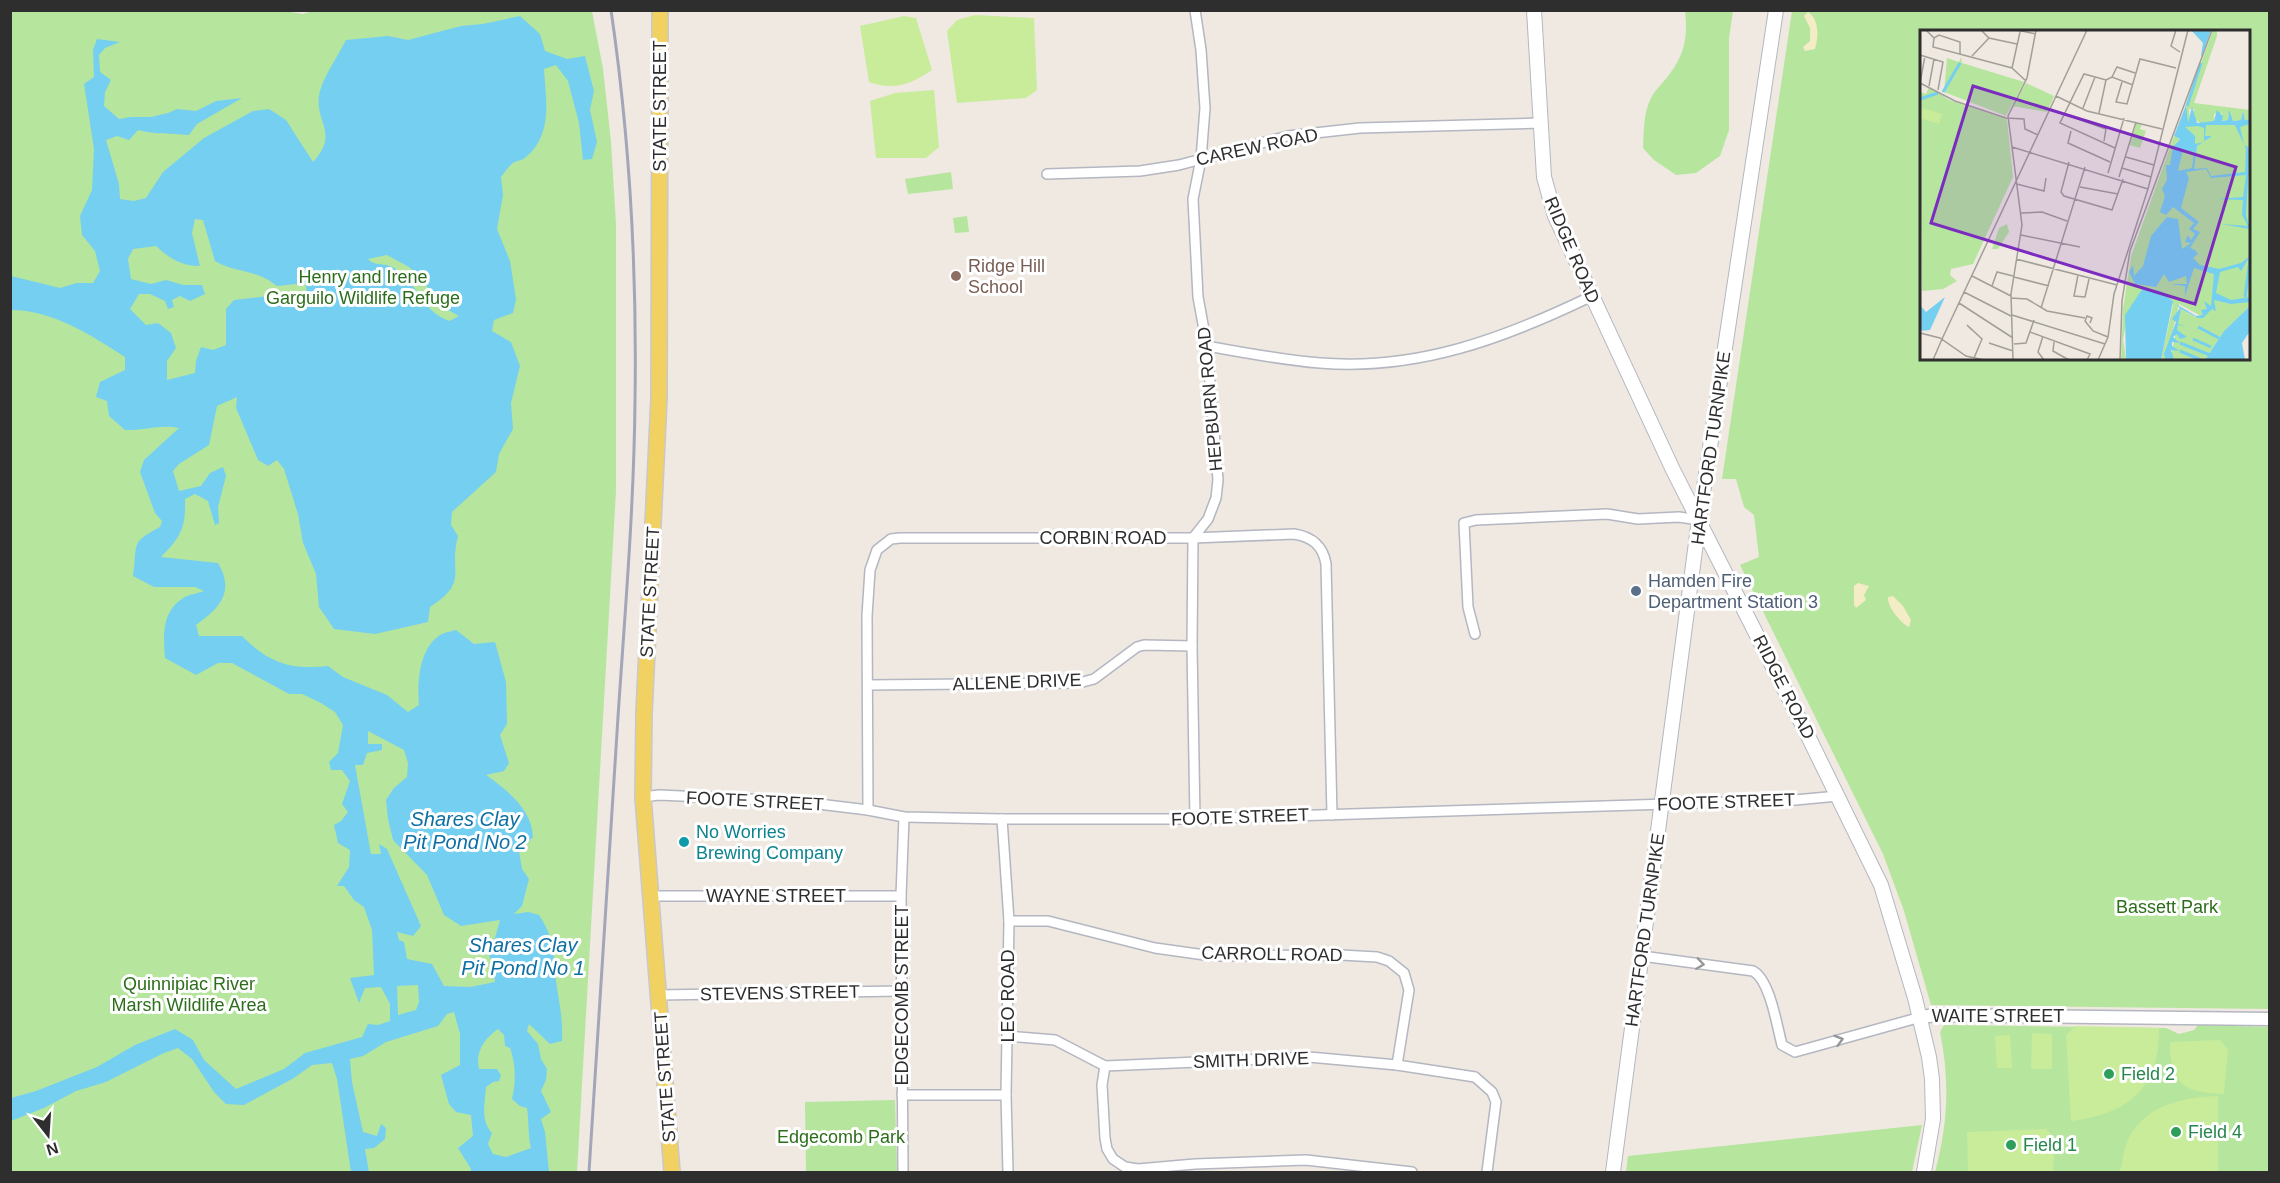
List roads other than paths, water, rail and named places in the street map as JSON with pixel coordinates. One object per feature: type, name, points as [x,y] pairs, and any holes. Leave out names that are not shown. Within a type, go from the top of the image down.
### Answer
[{"type":"main road","name":"STATE STREET","points":[[660,10],[659,410],[644,713],[643,796],[672,1173]]},
{"type":"main road","name":"RIDGE ROAD","points":[[1534,10],[1544,177],[1550,203],[1673,470],[1838,796],[1884,893],[1921,1017],[1929,1058],[1933,1097],[1932,1129],[1924,1173]]},
{"type":"main road","name":"HARTFORD TURNPIKE","points":[[1613,1173],[1699,520],[1776,10]]},
{"type":"street","name":"HEPBURN ROAD","points":[[1193,538],[1208,519],[1216,498],[1218,480],[1207,346],[1198,297],[1193,199],[1201,159],[1205,108],[1201,50],[1195,10]]},
{"type":"street","name":"CAREW ROAD","points":[[1047,174],[1140,171],[1201,159],[1288,136],[1360,128],[1540,123]]},
{"type":"street","points":[[1207,346],[1269,357],[1323,363],[1379,362],[1416,358],[1452,352],[1482,343],[1592,296]]},
{"type":"street","points":[[1475,634],[1468,607],[1464,523],[1476,520],[1607,514],[1638,519],[1678,517],[1699,520]]},
{"type":"street","name":"CORBIN ROAD","points":[[868,810],[867,616],[870,570],[877,550],[891,539],[1193,538],[1294,534],[1310,537],[1321,549],[1326,564],[1332,814]]},
{"type":"street","points":[[1193,538],[1191,646],[1195,819]]},
{"type":"street","name":"ALLENE DRIVE","points":[[868,685],[1079,683],[1094,678],[1137,647],[1144,645],[1191,646]]},
{"type":"street","name":"FOOTE STREET","points":[[643,796],[794,801],[904,817],[1002,819],[1195,819],[1795,801],[1838,796]]},
{"type":"street","name":"EDGECOMB STREET","points":[[903,1173],[901,896],[904,817]]},
{"type":"street","name":"LEO ROAD","points":[[1002,819],[1009,921],[1006,1095],[1008,1173]]},
{"type":"street","name":"WAYNE STREET","points":[[650,896],[901,896]]},
{"type":"street","name":"CARROLL ROAD","points":[[1009,921],[1048,921],[1155,948],[1212,956],[1341,955],[1377,957],[1389,961],[1404,973],[1409,990],[1397,1065]]},
{"type":"street","name":"WAITE STREET","points":[[1642,956],[1753,971],[1760,975],[1766,987],[1782,1044],[1788,1050],[1795,1052],[1921,1017],[1936,1015],[2270,1019]]},
{"type":"street","name":"STEVENS STREET","points":[[658,995],[901,991]]},
{"type":"street","points":[[1008,1036],[1055,1040],[1105,1066],[1102,1085],[1107,1149],[1113,1159],[1125,1167],[1138,1169],[1195,1164],[1306,1160],[1412,1173]]},
{"type":"street","name":"SMITH DRIVE","points":[[1105,1066],[1309,1057],[1397,1065],[1475,1077],[1492,1092],[1496,1102],[1487,1173]]},
{"type":"street","points":[[902,1095],[1006,1095]]},
{"type":"water","points":[[520,16],[540,34],[545,51],[567,59],[585,56],[594,91],[590,110],[597,142],[592,159],[583,160],[579,123],[568,81],[556,65],[544,69],[546,116],[540,138],[535,148],[526,157],[513,163],[501,177],[503,195],[497,229],[510,261],[516,299],[513,313],[494,320],[492,331],[511,342],[520,366],[511,403],[513,429],[499,454],[496,472],[452,512],[451,525],[458,536],[454,583],[450,590],[430,607],[428,622],[375,634],[334,629],[319,607],[316,574],[303,543],[298,514],[284,469],[277,460],[268,466],[258,460],[236,408],[237,397],[217,406],[209,445],[179,464],[173,471],[179,491],[201,486],[210,473],[223,467],[226,476],[218,507],[219,523],[215,525],[208,501],[195,494],[185,499],[181,531],[161,557],[218,563],[223,573],[225,591],[218,606],[196,625],[199,636],[242,636],[261,653],[281,663],[302,667],[328,666],[343,677],[387,695],[408,712],[419,705],[421,666],[428,647],[434,640],[444,633],[456,630],[474,644],[495,642],[506,682],[507,724],[500,735],[509,763],[504,771],[486,775],[517,801],[532,827],[533,837],[519,851],[522,869],[529,879],[522,906],[514,914],[528,912],[539,915],[545,925],[552,942],[561,1014],[562,1041],[550,1044],[529,1024],[527,1031],[538,1044],[541,1059],[547,1069],[546,1080],[541,1091],[551,1112],[541,1119],[545,1132],[549,1172],[470,1172],[471,1169],[458,1148],[473,1136],[471,1115],[456,1112],[449,1104],[441,1075],[460,1065],[460,1034],[454,1012],[447,1014],[438,1026],[386,1042],[363,1056],[350,1059],[352,1082],[363,1132],[377,1136],[381,1124],[386,1128],[385,1139],[374,1148],[365,1149],[369,1172],[351,1172],[337,1079],[332,1063],[312,1065],[294,1078],[244,1105],[226,1104],[214,1092],[192,1059],[178,1048],[106,1082],[76,1091],[44,1108],[11,1121],[11,1098],[36,1091],[97,1067],[135,1045],[175,1029],[193,1040],[204,1060],[236,1089],[284,1069],[305,1053],[362,1037],[368,1024],[378,1025],[390,1021],[390,1004],[381,987],[365,988],[359,1003],[350,978],[374,975],[372,930],[364,907],[354,900],[344,886],[337,886],[349,867],[350,850],[338,843],[334,825],[341,821],[348,812],[342,804],[350,781],[342,770],[331,770],[329,762],[338,753],[343,725],[335,712],[321,703],[302,694],[289,694],[232,663],[218,663],[196,675],[165,658],[164,632],[172,609],[185,597],[204,591],[195,587],[154,587],[133,576],[139,541],[160,527],[162,521],[155,513],[140,472],[144,460],[179,428],[125,430],[109,416],[107,401],[96,397],[100,382],[125,370],[125,357],[71,325],[41,314],[11,310],[11,276],[60,288],[77,283],[93,283],[100,271],[95,251],[82,235],[80,216],[92,190],[94,149],[84,84],[94,77],[93,50],[97,39],[120,42],[105,48],[99,55],[100,72],[111,80],[105,92],[104,106],[119,119],[151,117],[177,109],[196,111],[216,101],[242,98],[197,124],[189,135],[138,130],[129,140],[117,136],[106,140],[119,184],[120,199],[134,201],[146,198],[163,172],[204,138],[253,111],[269,109],[286,120],[313,162],[325,142],[324,126],[319,111],[320,91],[346,40],[388,36],[408,40],[461,26]],"holes":[[[195,219],[203,220],[215,261],[261,276],[277,286],[305,283],[307,292],[299,296],[281,298],[268,296],[234,300],[226,309],[226,345],[213,350],[201,347],[195,373],[167,380],[167,361],[176,348],[171,333],[158,323],[146,325],[130,309],[139,294],[150,294],[165,301],[168,309],[174,307],[172,300],[180,296],[190,301],[205,294],[202,285],[183,285],[166,280],[151,284],[131,279],[128,259],[133,249],[156,246],[176,260],[187,265],[200,266],[192,233]],[[387,255],[409,267],[422,279],[439,305],[459,316],[449,321],[439,316],[431,310],[402,274],[391,266],[374,263],[368,259]],[[368,731],[404,750],[408,763],[407,777],[394,788],[386,800],[393,840],[427,875],[444,915],[461,926],[500,920],[495,938],[485,948],[493,963],[495,982],[470,987],[444,986],[432,964],[407,959],[404,942],[399,940],[397,932],[413,936],[421,926],[387,849],[379,844],[381,854],[371,854],[355,765],[363,765],[367,753],[382,750],[382,744],[368,744]],[[418,985],[419,1002],[416,1010],[398,1015],[397,986]],[[498,1029],[504,1035],[505,1046],[510,1048],[514,1067],[515,1080],[512,1099],[520,1106],[527,1108],[531,1148],[506,1157],[493,1154],[488,1144],[492,1133],[485,1117],[486,1087],[499,1081],[501,1075],[497,1069],[479,1069],[478,1057],[489,1037]]]},
{"type":"railway","points":[[589,1172],[629,559],[634,441],[635,303],[631,206],[623,108],[611,10]]},
{"type":"place","name":"Ridge Hill School","points":[[956,276]]},
{"type":"place","name":"Hamden Fire Department Station 3","points":[[1636,591]]},
{"type":"place","name":"No Worries Brewing Company","points":[[684,842]]},
{"type":"place","name":"Field 2","points":[[2109,1074]]},
{"type":"place","name":"Field 4","points":[[2176,1132]]},
{"type":"place","name":"Field 1","points":[[2011,1145]]},
{"type":"park label","name":"Henry and Irene Garguilo Wildlife Refuge","points":[[363,287]]},
{"type":"park label","name":"Bassett Park","points":[[2167,907]]},
{"type":"park label","name":"Quinnipiac River Marsh Wildlife Area","points":[[189,994]]},
{"type":"park label","name":"Edgecomb Park","points":[[841,1137]]},
{"type":"water label","name":"Shares Clay Pit Pond No 2","points":[[465,830]]},
{"type":"water label","name":"Shares Clay Pit Pond No 1","points":[[523,956]]}]
